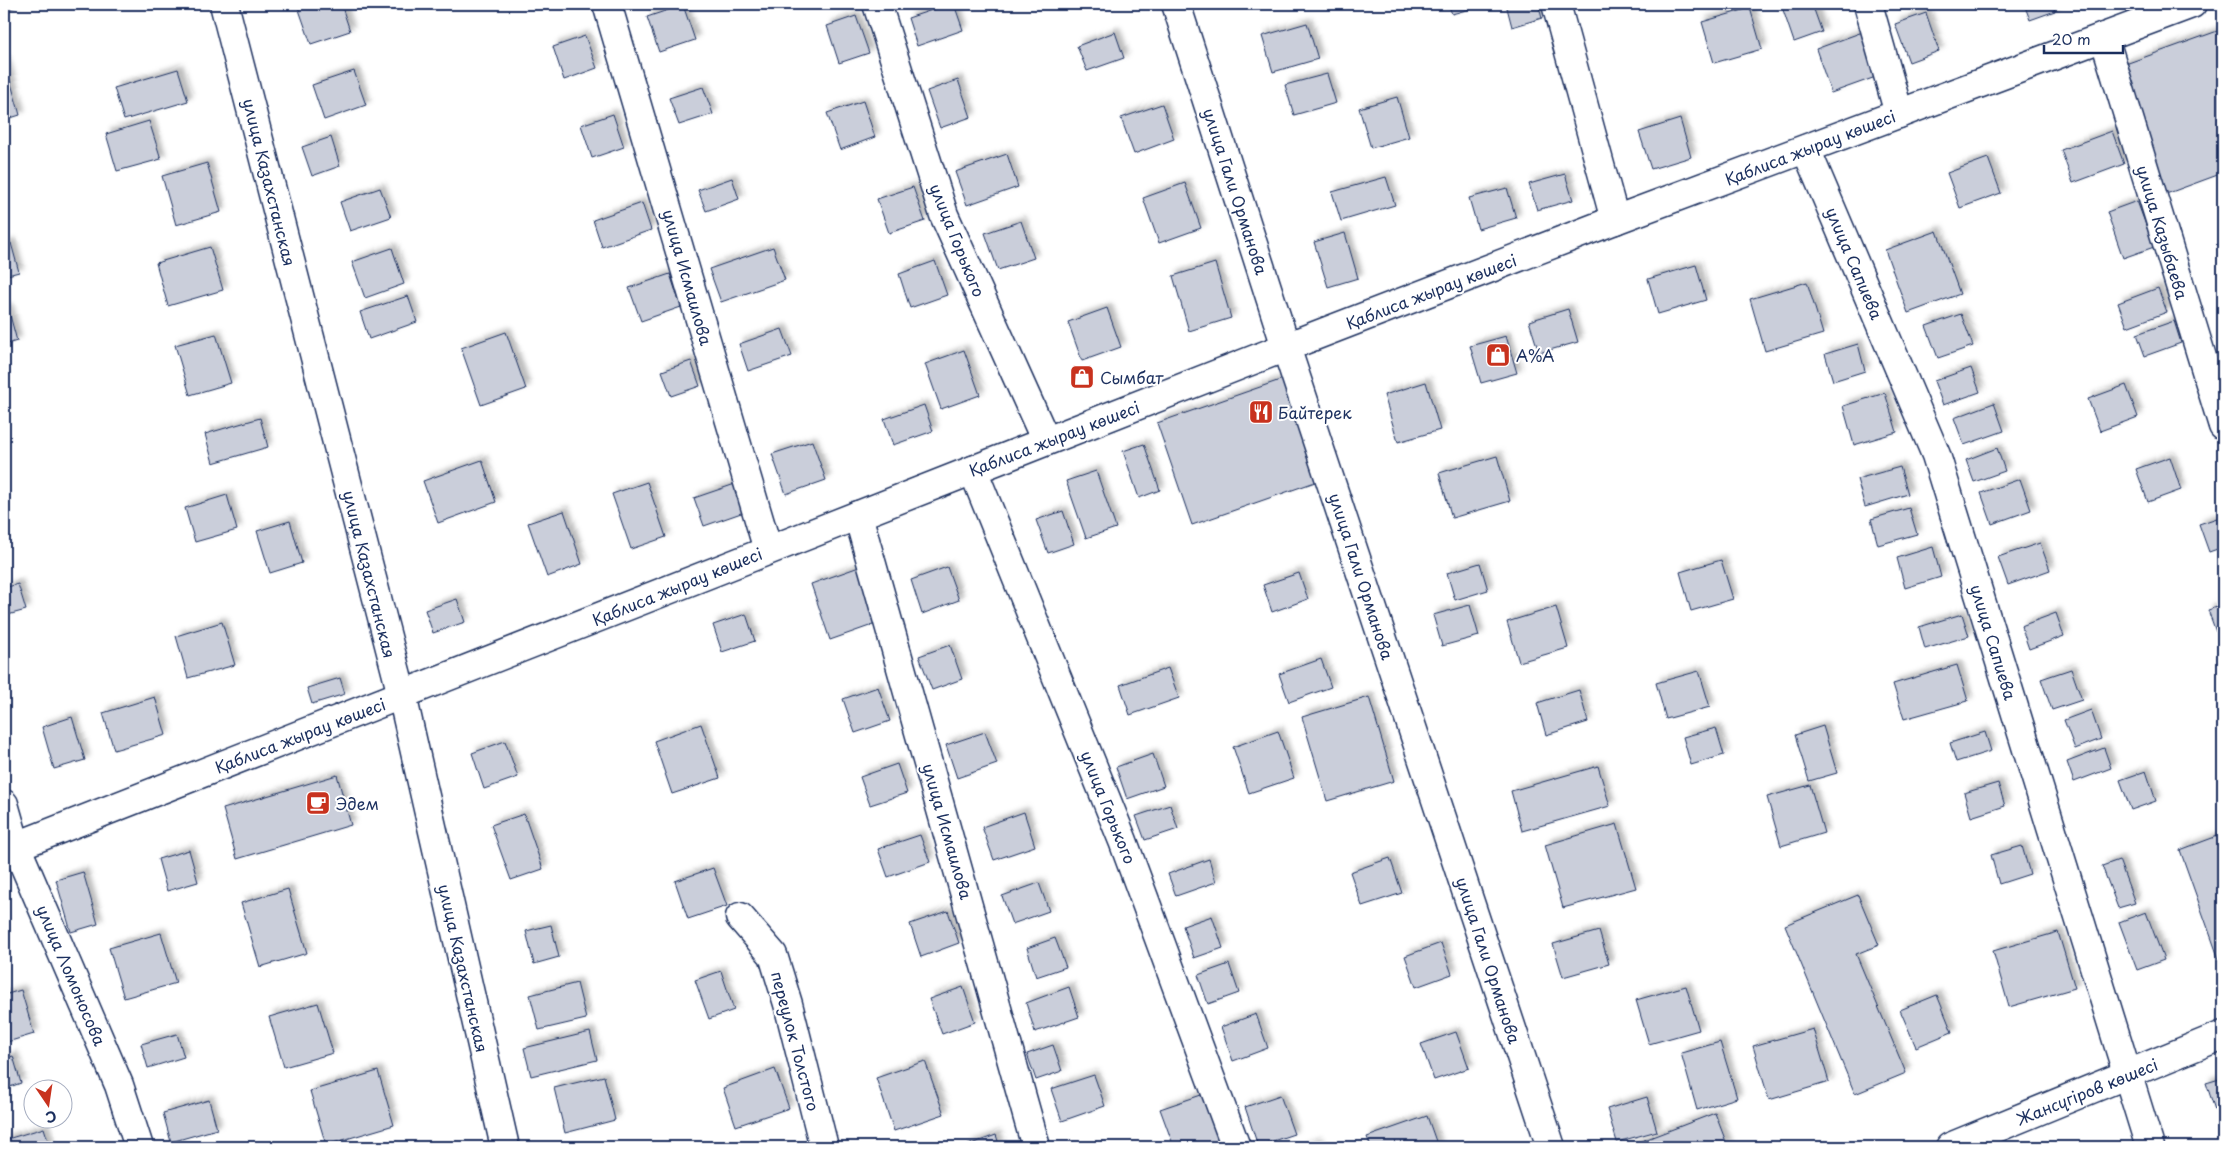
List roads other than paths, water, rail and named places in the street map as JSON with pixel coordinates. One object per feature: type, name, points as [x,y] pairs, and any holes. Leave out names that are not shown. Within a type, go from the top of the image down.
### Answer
[{"type":"street","name":"улица Казахстанская","points":[[224,4],[402,695],[505,1147]]},
{"type":"street","name":"улица Исмаилова","points":[[607,4],[768,550]]},
{"type":"street","name":"улица Горького","points":[[877,4],[944,215],[1046,441]]},
{"type":"street","name":"улица Гали Орманова","points":[[1176,4],[1286,347],[1551,1147]]},
{"type":"street","points":[[1556,4],[1615,220]]},
{"type":"street","points":[[1868,4],[1899,114]]},
{"type":"street","name":"Қаблиса жырау көшесі","points":[[10,848],[1286,347],[1615,220],[2192,4]]},
{"type":"street","name":"улица Казыбаева","points":[[2104,37],[2223,426]]},
{"type":"street","name":"улица Сапиева","points":[[1806,149],[1936,455],[2150,1147]]},
{"type":"street","name":"улица Горького","points":[[973,470],[1123,841],[1236,1147]]},
{"type":"street","name":"улица Исмаилова","points":[[858,515],[1036,1147]]},
{"type":"street","name":"улица Ломоносова","points":[[4,804],[10,848],[119,1084],[139,1147]]},
{"type":"street","name":"переулок Толстого","points":[[740,918],[773,955],[788,1004],[824,1147]]},
{"type":"street","name":"Жансүгіров көшесі","points":[[1950,1147],[2223,1035]]},
{"type":"place","name":"A%A","points":[[1498,355]]},
{"type":"place","name":"Сымбат","points":[[1082,377]]},
{"type":"place","name":"Байтерек","points":[[1261,412]]},
{"type":"place","name":"Эдем","points":[[318,803]]}]
